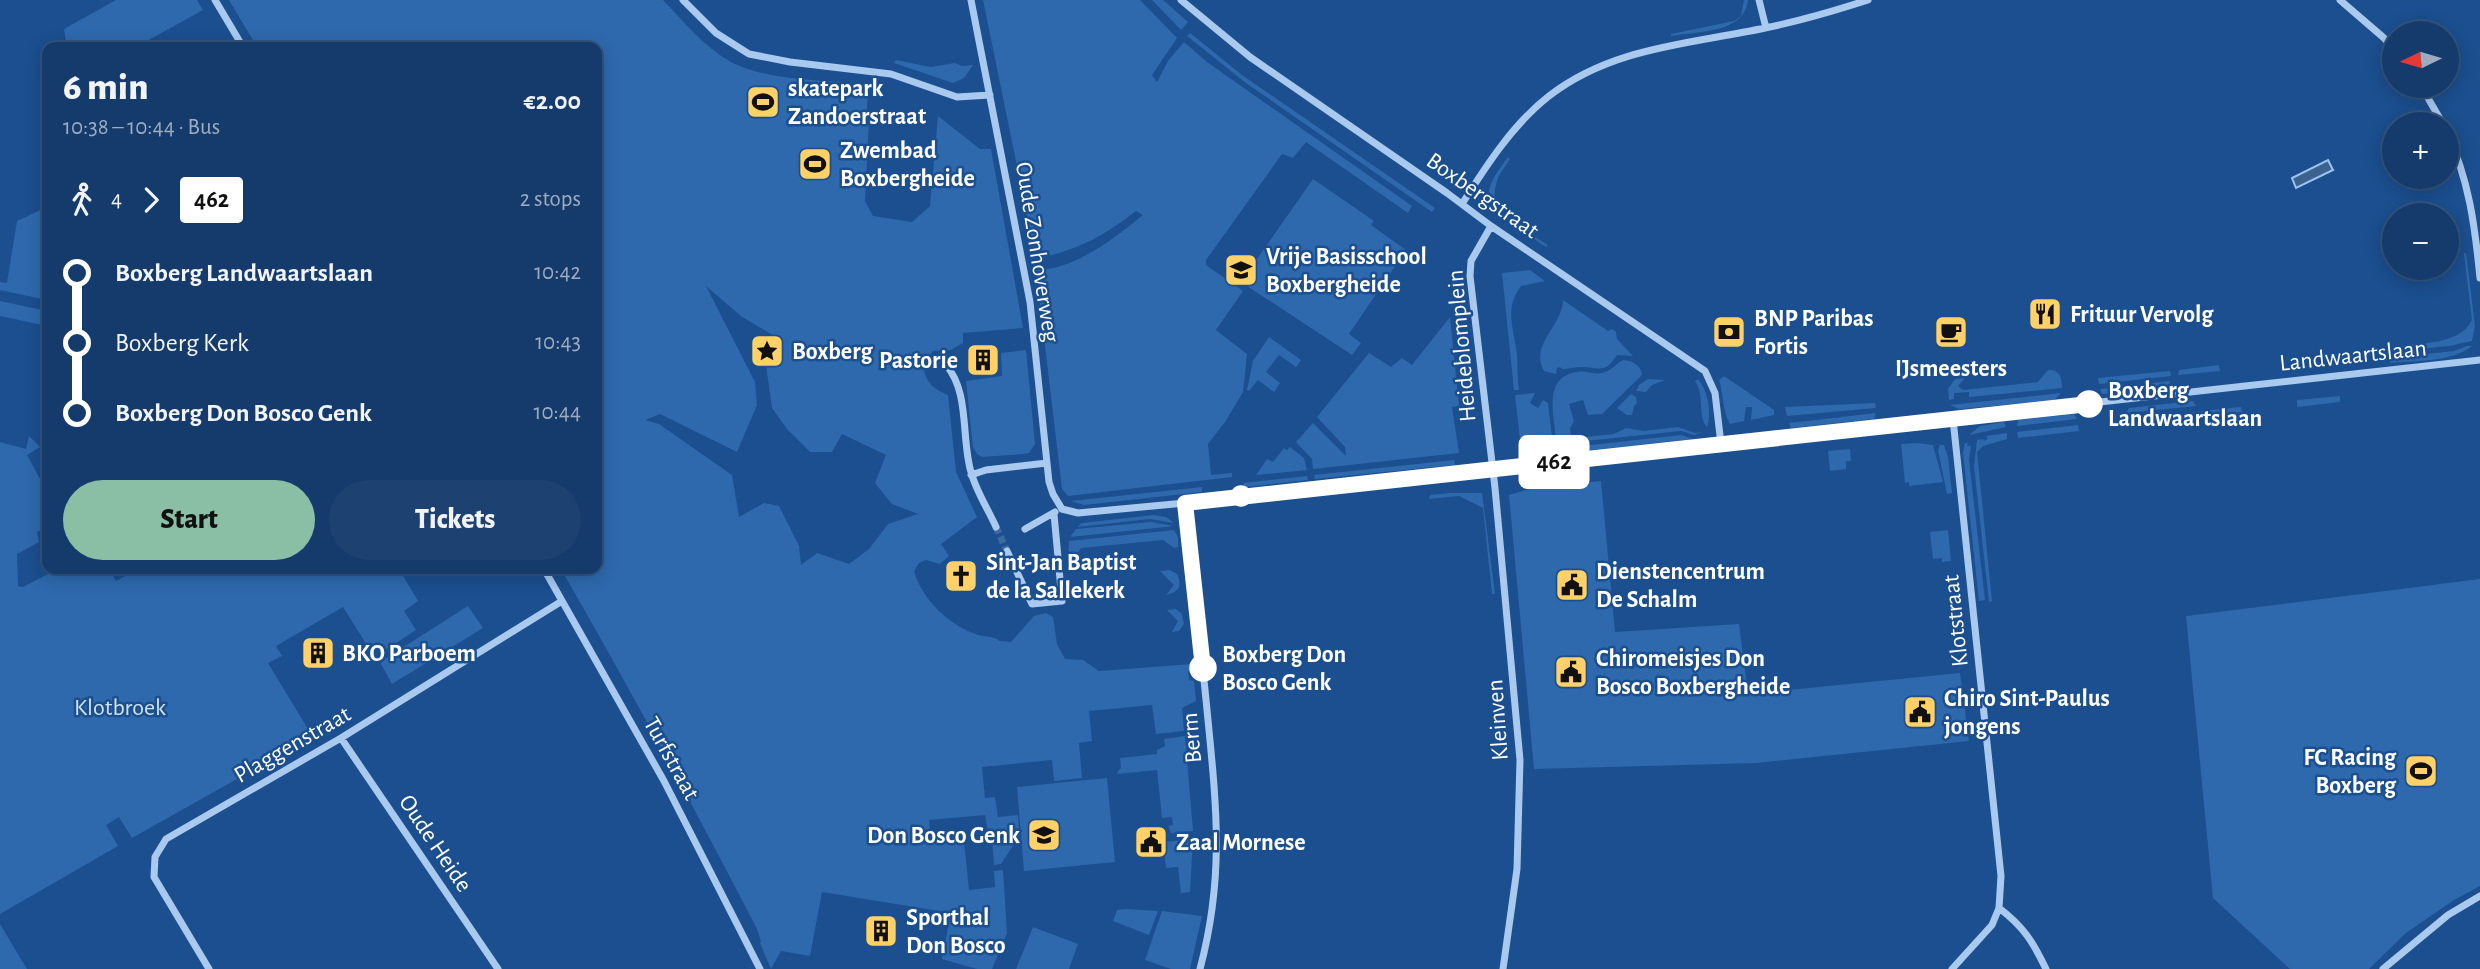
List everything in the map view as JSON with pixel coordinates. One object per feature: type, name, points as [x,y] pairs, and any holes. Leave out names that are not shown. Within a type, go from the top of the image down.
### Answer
[{"type":"street","points":[[215,0],[240,42]]},
{"type":"street","points":[[683,0],[716,33],[749,54],[790,62],[891,74],[957,97],[990,95]]},
{"type":"street","name":"Oude Zonhoverweg","points":[[971,0],[1030,302],[1047,463],[1053,494],[1062,509]]},
{"type":"street","name":"Boxbergstraat","points":[[1181,0],[1251,57],[1705,372],[1715,393],[1721,444]]},
{"type":"street","points":[[1759,0],[1766,28]]},
{"type":"street","points":[[1462,204],[1477,180],[1526,117],[1571,80],[1627,55],[1766,28],[1868,0]]},
{"type":"street","points":[[2340,0],[2382,36]]},
{"type":"street","points":[[2459,165],[2469,198],[2480,278]]},
{"type":"street","name":"Heideblomplein","points":[[1491,226],[1471,261],[1470,276],[1492,468]]},
{"type":"street","name":"Landwaartslaan","points":[[1062,509],[1078,513],[1185,503],[2480,360]]},
{"type":"street","points":[[946,365],[954,374],[971,475],[996,527]]},
{"type":"street","name":"Klotstraat","points":[[1952,969],[1992,925],[1999,908],[2001,876],[1953,419]]},
{"type":"street","points":[[971,475],[986,470],[1047,463]]},
{"type":"street","name":"Kleinven","points":[[1492,468],[1520,760],[1517,869],[1503,969]]},
{"type":"street","name":"Berm","points":[[1185,503],[1218,831],[1213,908],[1200,969]]},
{"type":"street","points":[[1025,529],[1062,509]]},
{"type":"street","points":[[1007,551],[1032,604],[1062,600],[1054,513]]},
{"type":"street","name":"Turfstraat","points":[[547,574],[664,781],[760,969]]},
{"type":"street","name":"Plaggenstraat","points":[[209,969],[155,877],[155,857],[166,839],[341,738],[562,601]]},
{"type":"street","name":"Oude Heide","points":[[341,738],[498,969]]},
{"type":"street","points":[[2383,969],[2448,915],[2480,896]]},
{"type":"street","points":[[1999,908],[2020,924],[2033,941],[2046,969]]},
{"type":"green space","points":[[116,0],[197,0],[203,10],[145,42],[66,42],[64,29]]},
{"type":"green space","points":[[229,0],[663,0],[712,49],[745,68],[796,79],[865,84],[868,93],[866,120],[869,121],[865,201],[873,216],[912,222],[930,206],[938,116],[980,149],[991,149],[1023,328],[963,333],[963,343],[951,350],[933,351],[923,363],[930,383],[948,395],[956,472],[977,517],[941,544],[949,556],[940,564],[926,560],[919,563],[914,571],[924,592],[939,611],[958,626],[979,635],[1011,642],[1034,616],[1046,613],[1053,617],[1057,644],[1065,659],[1083,660],[1099,671],[1192,664],[1192,670],[1188,671],[1189,680],[1194,681],[1196,701],[1182,708],[1184,731],[1156,734],[1152,705],[1089,711],[1092,741],[1079,743],[1082,778],[1054,781],[1052,760],[982,767],[985,798],[995,797],[998,817],[1018,815],[1019,829],[990,831],[985,815],[929,820],[931,844],[964,841],[969,890],[995,887],[994,871],[1003,870],[1007,933],[992,969],[977,969],[942,959],[951,913],[822,892],[810,956],[781,951],[771,969],[757,929],[564,574],[602,574],[602,42],[254,42]],"holes":[[[706,286],[742,317],[778,338],[783,351],[770,350],[765,358],[772,408],[787,429],[810,452],[832,452],[842,434],[886,455],[875,483],[892,504],[918,514],[888,524],[869,549],[849,564],[817,553],[801,565],[799,546],[779,506],[764,503],[739,517],[732,475],[659,424],[645,420],[660,414],[737,452],[757,405],[755,382]]]},
{"type":"green space","points":[[983,0],[1140,0],[1177,38],[1152,75],[1157,82],[1168,61],[1184,42],[1207,62],[1412,206],[1408,213],[1306,142],[1293,158],[1282,154],[1206,260],[1206,265],[1243,291],[1216,330],[1247,354],[1243,392],[1208,444],[1211,475],[1232,473],[1232,477],[1068,496],[1062,489],[1036,270],[1050,269],[1079,259],[1107,243],[1143,215],[1136,211],[1089,241],[1036,259]]},
{"type":"green space","points":[[1152,0],[1163,0],[1188,22],[1181,30]]},
{"type":"green space","points":[[1744,0],[1748,0],[1745,11],[1741,16]]},
{"type":"green space","points":[[1740,16],[1738,19],[1729,25],[1718,29],[1671,36],[1734,21]]},
{"type":"green space","points":[[1190,33],[1242,75],[1435,208],[1432,212],[1246,83],[1187,36]]},
{"type":"green space","points":[[896,60],[931,67],[955,63],[962,66],[973,65],[964,78],[953,83],[894,63]]},
{"type":"green space","points":[[1508,157],[1510,159],[1496,184],[1497,204],[1511,220],[1548,245],[1546,247],[1494,212],[1490,204],[1491,183]]},
{"type":"green space","points":[[1313,179],[1374,221],[1371,225],[1406,250],[1349,334],[1361,343],[1352,355],[1241,282]]},
{"type":"green space","points":[[42,209],[42,299],[0,290],[0,282],[7,283],[17,221]]},
{"type":"green space","points":[[2464,253],[2475,326],[2472,341],[2389,352],[2389,347],[2447,339],[2466,328],[2472,320]]},
{"type":"green space","points":[[1530,270],[1545,281],[1521,286],[1512,303],[1519,390],[1514,390],[1502,273]]},
{"type":"green space","points":[[1563,300],[1608,331],[1612,329],[1616,332],[1617,339],[1633,356],[1617,355],[1605,368],[1560,367],[1557,368],[1556,374],[1544,371],[1541,362],[1543,344],[1558,318]]},
{"type":"green space","points":[[0,301],[42,310],[42,325],[0,316]]},
{"type":"green space","points":[[1450,317],[1459,406],[1452,407],[1459,453],[1313,469],[1312,459],[1296,442],[1313,423],[1346,456],[1345,447],[1317,417],[1369,353],[1391,367],[1402,358],[1412,365]]},
{"type":"green space","points":[[1269,337],[1301,360],[1296,367],[1279,355],[1266,372],[1280,383],[1274,392],[1258,380],[1249,391],[1247,390],[1253,361]]},
{"type":"green space","points":[[2472,346],[2444,358],[2390,363],[2390,358],[2454,351]]},
{"type":"green space","points":[[1026,350],[1035,444],[1029,453],[982,457],[973,447],[966,381],[1002,376],[1001,353]]},
{"type":"green space","points":[[1623,360],[1637,365],[1642,374],[1640,377],[1602,414],[1588,415],[1583,400],[1569,404],[1574,421],[1570,429],[1571,435],[1556,437],[1553,397],[1559,381],[1566,375],[1577,372],[1605,372]]},
{"type":"green space","points":[[2219,365],[2220,371],[2178,375],[2179,370]]},
{"type":"green space","points":[[2048,370],[2060,375],[2062,388],[1969,397],[1969,392],[1954,393],[1954,399],[1949,400],[1948,389],[1955,379],[1965,378],[1958,386],[1963,390],[2038,382]]},
{"type":"green space","points":[[2170,371],[2171,376],[2099,384],[2098,378]]},
{"type":"green space","points":[[1724,376],[1774,410],[1774,415],[1751,420],[1752,407],[1746,407],[1744,421],[1730,424],[1719,380]]},
{"type":"green space","points":[[1648,379],[1665,380],[1652,385],[1646,392],[1636,391],[1639,385]]},
{"type":"green space","points":[[1698,379],[1708,402],[1707,427],[1702,417],[1700,393],[1695,381]]},
{"type":"green space","points":[[2170,381],[2169,387],[2102,394],[2100,389]]},
{"type":"green space","points":[[1535,393],[1530,403],[1538,408],[1543,400],[1548,403],[1552,437],[1520,440],[1515,395]]},
{"type":"green space","points":[[2061,393],[2053,401],[1959,409],[1950,405]]},
{"type":"green space","points":[[1631,394],[1636,397],[1637,403],[1632,415],[1627,415],[1617,408]]},
{"type":"green space","points":[[2340,396],[2340,402],[2297,407],[2297,400]]},
{"type":"green space","points":[[2193,401],[2196,406],[2126,413],[2129,408]]},
{"type":"green space","points":[[1875,403],[1876,408],[1787,416],[1785,407]]},
{"type":"green space","points":[[2241,407],[2242,412],[2127,425],[2126,419]]},
{"type":"green space","points":[[1876,413],[1874,419],[1791,428],[1789,423]]},
{"type":"green space","points":[[2074,414],[2077,419],[2017,426],[2018,420]]},
{"type":"green space","points":[[2004,422],[2006,427],[1969,435],[1980,426]]},
{"type":"green space","points":[[2078,425],[2079,431],[2018,438],[2017,432]]},
{"type":"green space","points":[[1678,427],[1695,433],[1703,432],[1694,435],[1681,431],[1576,442],[1576,438],[1614,434],[1626,428],[1644,431]]},
{"type":"green space","points":[[2007,433],[2007,439],[1983,446],[1977,452],[1992,601],[1989,602],[1974,466],[1977,440],[1984,441],[1988,439],[1986,436]]},
{"type":"green space","points":[[1681,435],[1693,439],[1573,452],[1573,447]]},
{"type":"green space","name":"Klotbroek","points":[[29,436],[40,447],[27,455],[42,482],[42,530],[37,532],[39,542],[17,554],[18,586],[23,587],[48,574],[112,574],[116,581],[129,574],[402,574],[418,601],[404,611],[416,630],[382,652],[378,645],[370,650],[343,607],[276,646],[282,656],[268,663],[311,734],[132,838],[119,817],[106,825],[118,846],[0,914],[0,442],[26,449]]},
{"type":"green space","points":[[1965,443],[1971,446],[1969,460],[1985,600],[1979,601],[1963,453]]},
{"type":"green space","points":[[1901,444],[1933,445],[1943,482],[1909,486],[1909,482],[1905,483]]},
{"type":"green space","points":[[1940,445],[1944,445],[1948,457],[1952,493],[1947,494],[1938,450]]},
{"type":"green space","points":[[1290,447],[1304,458],[1307,470],[1256,475],[1267,459],[1273,462],[1284,448],[1287,450]]},
{"type":"green space","points":[[1850,449],[1851,461],[1846,461],[1846,469],[1830,471],[1828,451]]},
{"type":"green space","points":[[1454,460],[1455,465],[1315,479],[1314,475]]},
{"type":"green space","points":[[1307,476],[1308,480],[1245,487],[1243,483]]},
{"type":"green space","points":[[1601,481],[1615,632],[1739,624],[1748,694],[1960,673],[1969,741],[1757,763],[1534,769],[1509,495],[1530,489]]},
{"type":"green space","points":[[1202,487],[1202,492],[1084,505],[1071,501]]},
{"type":"green space","points":[[1482,493],[1495,594],[1492,594],[1483,508],[1459,496],[1429,499],[1430,495]]},
{"type":"green space","points":[[1154,515],[1166,517],[1174,523],[1150,519],[1077,527],[1082,523]]},
{"type":"green space","points":[[1151,522],[1174,526],[1070,537],[1076,529]]},
{"type":"green space","points":[[1174,530],[1178,537],[1178,547],[1174,548],[1163,540],[1081,548],[1074,559],[1068,559],[1069,541]]},
{"type":"green space","points":[[1948,530],[1951,561],[1933,559],[1930,532]]},
{"type":"green space","points":[[1170,570],[1177,574],[1179,585],[1174,593],[1166,595],[1174,585],[1160,571]]},
{"type":"green space","points":[[2480,579],[2480,886],[2454,900],[2406,933],[2369,969],[2290,969],[2213,898],[2186,616]]},
{"type":"green space","points":[[468,606],[483,628],[392,684],[380,662]]},
{"type":"green space","points":[[1176,609],[1182,614],[1184,624],[1179,631],[1172,632],[1178,621],[1167,610]]},
{"type":"green space","points":[[1185,736],[1193,831],[1171,833],[1168,826],[1173,825],[1172,817],[1162,818],[1157,770],[1117,774],[1121,768],[1120,758],[1157,754],[1157,750],[1165,746],[1164,739]]},
{"type":"green space","points":[[1107,778],[1115,862],[1024,871],[1017,787]]},
{"type":"green space","points":[[1020,835],[1001,864],[994,865],[992,837]]},
{"type":"green space","points":[[1193,839],[1190,892],[1181,893],[1178,867],[1166,868],[1163,842]]},
{"type":"green space","points":[[1117,910],[1158,911],[1149,935],[1113,921]]},
{"type":"green space","points":[[1162,911],[1202,916],[1190,969],[1171,969],[1145,960]]},
{"type":"green space","points":[[0,924],[27,969],[0,969]]},
{"type":"green space","points":[[1033,927],[1078,944],[1069,969],[1016,969]]},
{"type":"shaded area","points":[[2328,160],[2333,170],[2296,188],[2292,178]]},
{"type":"tunnel","points":[[996,527],[1007,551]]},
{"type":"bus line","name":"462","points":[[1203,668],[1185,503],[2089,404]]},
{"type":"place","name":"skatepark Zandoerstraat","points":[[763,102]]},
{"type":"place","name":"Zwembad Boxbergheide","points":[[815,164]]},
{"type":"place","name":"Vrije Basisschool Boxbergheide","points":[[1241,270]]},
{"type":"place","name":"Frituur Vervolg","points":[[2045,314]]},
{"type":"place","name":"BNP Paribas Fortis","points":[[1729,332]]},
{"type":"place","name":"IJsmeesters","points":[[1951,332]]},
{"type":"place","name":"Boxberg","points":[[767,351]]},
{"type":"place","name":"Pastorie","points":[[983,360]]},
{"type":"place","name":"Boxberg Landwaartslaan","points":[[2089,404]]},
{"type":"place","name":"Sint-Jan Baptist de la Sallekerk","points":[[961,576]]},
{"type":"place","name":"Dienstencentrum De Schalm","points":[[1572,585]]},
{"type":"place","name":"BKO Parboem","points":[[318,653]]},
{"type":"place","name":"Boxberg Don Bosco Genk","points":[[1203,668]]},
{"type":"place","name":"Chiromeisjes Don Bosco Boxbergheide","points":[[1571,672]]},
{"type":"place","name":"Chiro Sint-Paulus jongens","points":[[1920,712]]},
{"type":"place","name":"FC Racing Boxberg","points":[[2421,771]]},
{"type":"place","name":"Don Bosco Genk","points":[[1044,835]]},
{"type":"place","name":"Zaal Mornese","points":[[1151,842]]},
{"type":"place","name":"Sporthal Don Bosco","points":[[881,931]]}]
